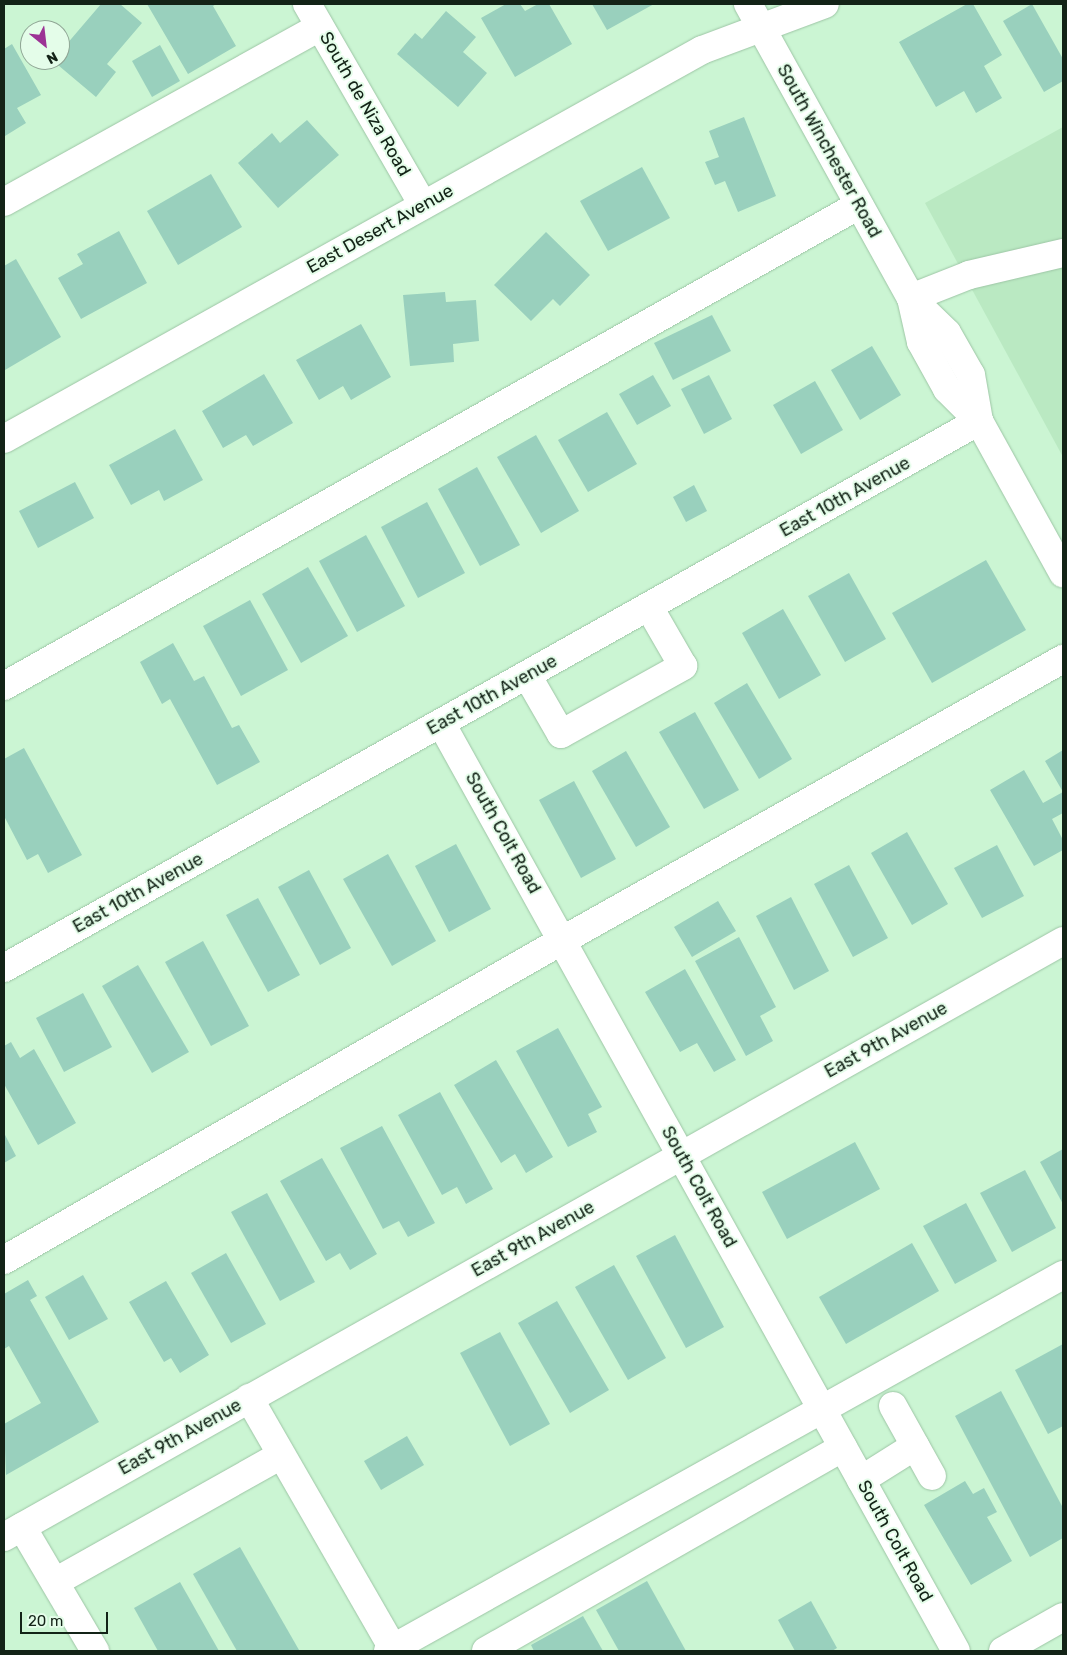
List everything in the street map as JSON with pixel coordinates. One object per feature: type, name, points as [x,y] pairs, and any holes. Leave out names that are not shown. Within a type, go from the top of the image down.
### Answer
[{"type":"street","name":"South de Niza Road","points":[[307,4],[423,205]]},
{"type":"street","name":"East Desert Avenue","points":[[4,440],[702,50],[754,15],[811,12],[825,4]]},
{"type":"street","name":"South Winchester Road","points":[[754,15],[911,298],[947,332],[971,375],[979,422],[1063,573]]},
{"type":"street","points":[[4,202],[320,27]]},
{"type":"street","points":[[4,686],[859,205]]},
{"type":"street","points":[[911,298],[969,274],[1063,253]]},
{"type":"street","name":"East 10th Avenue","points":[[4,968],[979,422]]},
{"type":"street","points":[[527,675],[561,734],[683,666],[649,607]]},
{"type":"street","points":[[4,1260],[563,940],[1063,659]]},
{"type":"street","name":"South Colt Road","points":[[441,723],[956,1651]]},
{"type":"street","name":"East 9th Avenue","points":[[13,1532],[1063,942]]},
{"type":"street","points":[[249,1398],[391,1650],[1063,1275]]},
{"type":"street","points":[[893,1406],[932,1476]]},
{"type":"street","points":[[861,1480],[915,1446]]},
{"type":"street","points":[[486,1651],[843,1447]]},
{"type":"street","points":[[55,1582],[282,1455]]},
{"type":"street","points":[[13,1532],[55,1582],[95,1651]]},
{"type":"street","points":[[1003,1651],[1063,1617]]},
{"type":"shaded area","points":[[1063,127],[1063,457],[925,203]]},
{"type":"building","points":[[101,4],[120,4],[142,23],[107,64],[116,72],[96,97],[64,70],[70,70],[70,40]]},
{"type":"building","points":[[147,4],[216,4],[213,6],[236,46],[188,74]]},
{"type":"building","points":[[506,4],[520,4],[525,11],[538,4],[549,4],[572,44],[515,77],[481,18]]},
{"type":"building","points":[[592,4],[654,4],[607,30]]},
{"type":"building","points":[[967,4],[973,4],[1002,55],[984,66],[1002,98],[976,113],[964,91],[936,107],[899,42]]},
{"type":"building","points":[[1032,4],[1063,59],[1063,81],[1044,92],[1003,21]]},
{"type":"building","points":[[446,11],[476,37],[463,52],[487,73],[458,107],[397,54],[415,33],[422,39]]},
{"type":"building","points":[[12,44],[20,58],[20,70],[27,70],[41,95],[17,108],[26,123],[5,136],[4,49]]},
{"type":"building","points":[[160,45],[180,81],[152,97],[132,61]]},
{"type":"building","points":[[744,117],[776,196],[738,212],[725,181],[715,185],[705,162],[719,157],[709,131]]},
{"type":"building","points":[[307,120],[339,155],[278,208],[238,163],[272,133],[280,143]]},
{"type":"building","points":[[642,167],[670,218],[608,251],[580,201]]},
{"type":"building","points":[[211,174],[242,227],[178,265],[147,211]]},
{"type":"building","points":[[119,231],[147,283],[81,319],[58,278],[83,264],[77,254]]},
{"type":"building","points":[[546,232],[590,275],[560,306],[553,299],[531,321],[494,285]]},
{"type":"building","points":[[16,259],[61,337],[5,370],[4,266]]},
{"type":"building","points":[[445,292],[446,302],[476,300],[479,341],[453,344],[454,362],[410,366],[403,295]]},
{"type":"building","points":[[712,315],[731,351],[673,380],[654,343]]},
{"type":"building","points":[[361,324],[391,377],[351,400],[343,386],[319,400],[296,360]]},
{"type":"building","points":[[872,346],[901,395],[860,420],[831,370]]},
{"type":"building","points":[[264,374],[293,423],[253,446],[246,435],[223,448],[202,411]]},
{"type":"building","points":[[653,375],[671,406],[637,425],[619,394]]},
{"type":"building","points":[[709,375],[732,419],[704,434],[681,389]]},
{"type":"building","points":[[815,381],[843,430],[801,454],[773,405]]},
{"type":"building","points":[[607,412],[637,464],[588,492],[558,440]]},
{"type":"building","points":[[175,429],[203,480],[164,501],[159,490],[131,505],[109,465]]},
{"type":"building","points":[[536,435],[579,511],[541,533],[497,457]]},
{"type":"building","points":[[477,467],[520,545],[480,566],[438,489]]},
{"type":"building","points":[[75,482],[94,518],[38,548],[19,511]]},
{"type":"building","points":[[694,485],[707,511],[686,522],[673,497]]},
{"type":"building","points":[[427,502],[465,573],[418,598],[381,527]]},
{"type":"building","points":[[366,535],[405,606],[357,632],[319,561]]},
{"type":"building","points":[[986,560],[1026,630],[932,683],[892,613]]},
{"type":"building","points":[[308,567],[348,636],[301,663],[262,594]]},
{"type":"building","points":[[849,573],[886,639],[845,662],[808,596]]},
{"type":"building","points":[[250,600],[288,670],[241,696],[203,626]]},
{"type":"building","points":[[783,609],[821,675],[779,699],[742,633]]},
{"type":"building","points":[[173,643],[194,681],[204,676],[232,728],[239,725],[260,762],[217,785],[170,699],[162,704],[140,662]]},
{"type":"building","points":[[747,683],[792,759],[759,779],[714,703]]},
{"type":"building","points":[[695,712],[739,790],[704,809],[659,732]]},
{"type":"building","points":[[24,748],[82,855],[48,873],[38,854],[27,860],[4,816],[4,759]]},
{"type":"building","points":[[1063,750],[1063,792],[1045,761]]},
{"type":"building","points":[[626,751],[670,827],[636,847],[592,771]]},
{"type":"building","points":[[1024,770],[1043,803],[1063,792],[1063,813],[1052,819],[1063,840],[1063,850],[1034,866],[990,790]]},
{"type":"building","points":[[574,781],[616,859],[581,878],[539,800]]},
{"type":"building","points":[[907,832],[948,904],[912,925],[871,853]]},
{"type":"building","points":[[456,844],[491,909],[449,932],[415,866]]},
{"type":"building","points":[[997,845],[1024,896],[982,918],[954,868]]},
{"type":"building","points":[[388,854],[436,941],[392,966],[343,879]]},
{"type":"building","points":[[849,865],[888,938],[853,957],[814,884]]},
{"type":"building","points":[[309,870],[351,948],[320,965],[278,887]]},
{"type":"building","points":[[791,897],[829,971],[794,990],[756,916]]},
{"type":"building","points":[[258,898],[300,975],[268,992],[226,915]]},
{"type":"building","points":[[718,901],[736,931],[692,957],[674,927]]},
{"type":"building","points":[[739,937],[776,1007],[760,1016],[773,1041],[746,1056],[695,961]]},
{"type":"building","points":[[203,941],[249,1026],[211,1046],[165,962]]},
{"type":"building","points":[[138,965],[189,1052],[152,1073],[102,986]]},
{"type":"building","points":[[685,969],[736,1060],[714,1072],[697,1043],[680,1052],[645,992]]},
{"type":"building","points":[[83,993],[112,1047],[64,1072],[36,1018]]},
{"type":"building","points":[[558,1028],[602,1107],[588,1114],[597,1132],[568,1147],[516,1051]]},
{"type":"building","points":[[11,1042],[20,1058],[34,1049],[76,1123],[38,1145],[4,1084],[4,1046]]},
{"type":"building","points":[[496,1060],[553,1157],[526,1173],[515,1154],[501,1163],[454,1085]]},
{"type":"building","points":[[440,1092],[493,1189],[466,1204],[457,1187],[442,1195],[398,1115]]},
{"type":"building","points":[[382,1126],[435,1223],[408,1237],[399,1221],[383,1229],[340,1148]]},
{"type":"building","points":[[4,1133],[16,1156],[4,1163]]},
{"type":"building","points":[[855,1142],[880,1189],[787,1239],[762,1192]]},
{"type":"building","points":[[1063,1149],[1063,1204],[1040,1162]]},
{"type":"building","points":[[322,1158],[377,1254],[350,1270],[340,1253],[326,1261],[280,1181]]},
{"type":"building","points":[[1025,1170],[1056,1228],[1012,1252],[980,1193]]},
{"type":"building","points":[[267,1193],[315,1282],[280,1301],[231,1212]]},
{"type":"building","points":[[966,1203],[997,1261],[955,1284],[923,1226]]},
{"type":"building","points":[[675,1235],[724,1327],[686,1348],[636,1256]]},
{"type":"building","points":[[912,1243],[939,1291],[846,1344],[819,1297]]},
{"type":"building","points":[[226,1253],[266,1324],[231,1343],[191,1273]]},
{"type":"building","points":[[614,1265],[666,1358],[628,1380],[575,1287]]},
{"type":"building","points":[[83,1275],[108,1319],[69,1340],[45,1297]]},
{"type":"building","points":[[28,1280],[37,1296],[30,1300],[99,1422],[6,1475],[4,1424],[41,1403],[9,1346],[4,1349],[4,1294]]},
{"type":"building","points":[[166,1281],[209,1355],[180,1373],[171,1358],[164,1362],[129,1302]]},
{"type":"building","points":[[557,1301],[609,1390],[570,1413],[518,1323]]},
{"type":"building","points":[[500,1332],[550,1424],[510,1446],[460,1353]]},
{"type":"building","points":[[1063,1344],[1063,1426],[1048,1434],[1015,1370]]},
{"type":"building","points":[[1001,1391],[1063,1508],[1063,1538],[1030,1557],[955,1416]]},
{"type":"building","points":[[407,1436],[424,1465],[381,1490],[364,1461]]},
{"type":"building","points":[[965,1481],[973,1494],[984,1488],[997,1512],[987,1517],[1012,1561],[971,1585],[924,1505]]},
{"type":"building","points":[[240,1547],[298,1651],[237,1651],[193,1574]]},
{"type":"building","points":[[647,1581],[686,1651],[619,1651],[596,1610]]},
{"type":"building","points":[[180,1582],[219,1651],[158,1651],[134,1608]]},
{"type":"building","points":[[811,1601],[837,1648],[832,1651],[795,1651],[778,1620]]},
{"type":"building","points":[[583,1616],[603,1651],[534,1651],[531,1645]]}]
